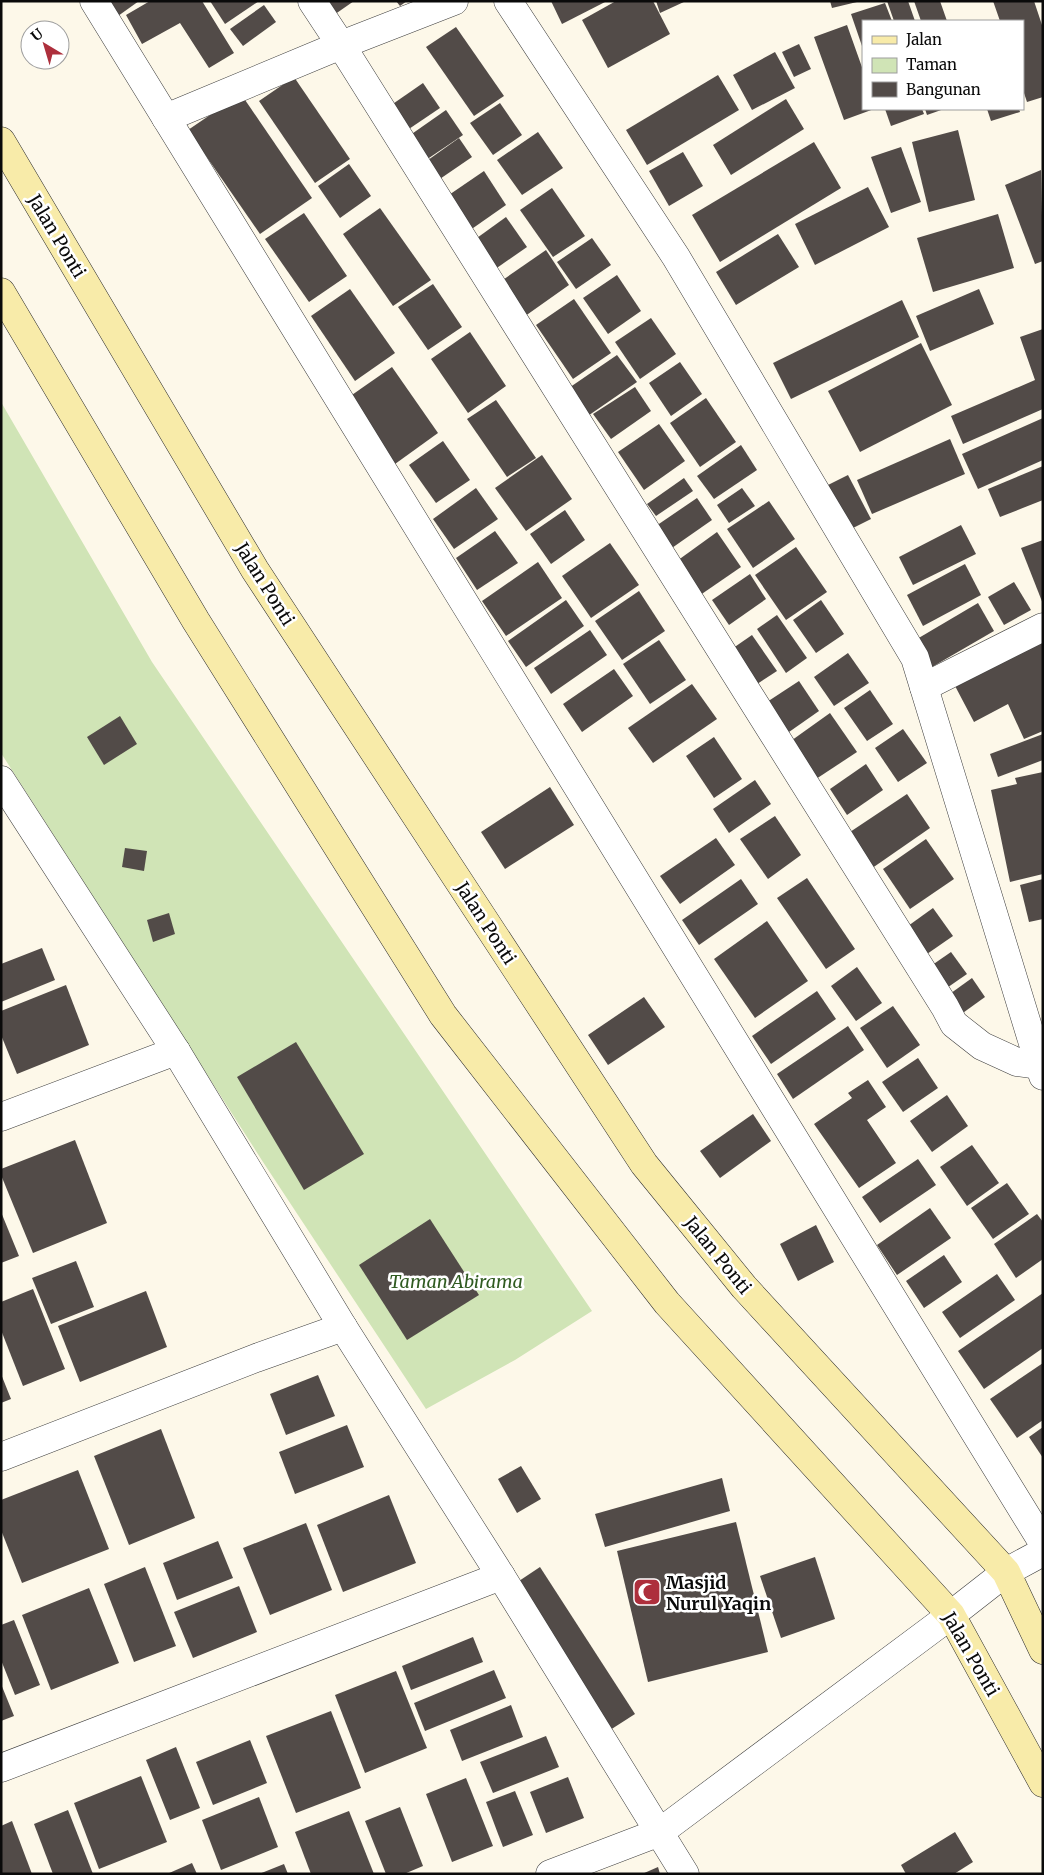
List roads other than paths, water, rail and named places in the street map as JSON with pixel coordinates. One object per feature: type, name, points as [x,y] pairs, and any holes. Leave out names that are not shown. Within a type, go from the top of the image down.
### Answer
[{"type":"main road","name":"Jalan Ponti","points":[[1,142],[255,570],[644,1164],[744,1287],[1006,1572],[1043,1650]]},
{"type":"main road","name":"Jalan Ponti","points":[[1,292],[196,621],[443,1015],[667,1303],[951,1616],[1043,1783]]},
{"type":"street","points":[[94,1],[1043,1543]]},
{"type":"street","points":[[312,1],[954,1024],[982,1046],[1017,1062],[1041,1070]]},
{"type":"street","points":[[166,118],[341,45],[454,1]]},
{"type":"street","points":[[508,1],[676,257],[915,658],[1041,1070]]},
{"type":"street","points":[[924,687],[1043,627]]},
{"type":"street","points":[[3,788],[176,1051],[343,1328],[501,1576],[686,1874]]},
{"type":"street","points":[[1,1117],[176,1051]]},
{"type":"street","points":[[1,1457],[256,1358],[343,1328]]},
{"type":"street","points":[[550,1874],[660,1832],[951,1616],[1006,1572],[1043,1552]]},
{"type":"street","points":[[1,1768],[501,1576]]},
{"type":"place","name":"Masjid Nurul Yaqin","points":[[647,1592]]},
{"type":"park label","name":"Taman Abirama","points":[[456,1281]]}]
